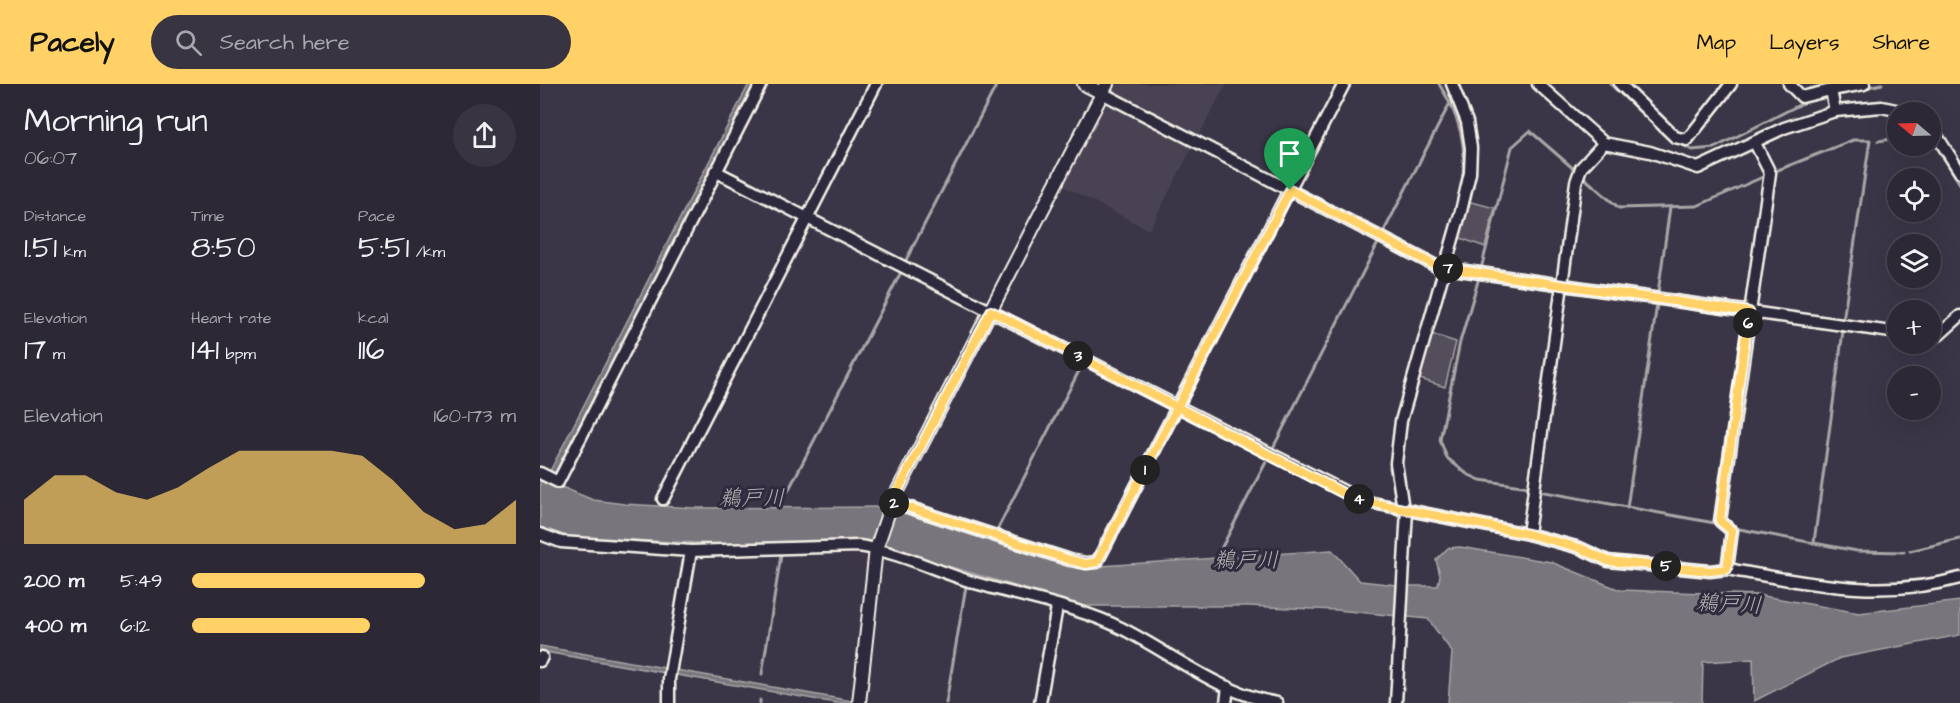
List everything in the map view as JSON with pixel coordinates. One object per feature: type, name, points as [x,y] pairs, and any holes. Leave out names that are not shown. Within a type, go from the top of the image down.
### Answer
[{"type":"street","points":[[540,473],[558,482],[761,84]]},
{"type":"street","points":[[663,499],[876,84]]},
{"type":"street","points":[[1084,84],[1105,89],[1290,190],[1438,267],[1887,331]]},
{"type":"street","points":[[892,502],[1070,560],[1086,564],[1097,562],[1344,84]]},
{"type":"street","points":[[1396,703],[1405,510],[1396,463],[1397,444],[1470,173],[1471,148],[1467,122],[1452,84]]},
{"type":"street","points":[[1538,84],[1604,143],[1650,152],[1698,168],[1784,128],[1835,111],[1887,108]]},
{"type":"street","points":[[1620,84],[1675,136],[1687,140],[1731,84]]},
{"type":"street","points":[[1789,84],[1802,97],[1864,84]]},
{"type":"street","points":[[859,700],[876,548],[892,502],[1105,89]]},
{"type":"street","points":[[1831,90],[1835,111]]},
{"type":"street","points":[[1941,142],[1960,172]]},
{"type":"street","points":[[1528,534],[1579,174],[1604,143]]},
{"type":"street","points":[[1727,569],[1732,531],[1720,521],[1770,173],[1755,143]]},
{"type":"street","points":[[715,171],[1347,495],[1405,510],[1528,534],[1580,548],[1608,561],[1710,571],[1727,569],[1838,588],[1928,587],[1960,578]]},
{"type":"street","points":[[1941,333],[1960,316]]},
{"type":"street","points":[[540,534],[561,542],[692,551],[859,546],[876,548],[1119,627],[1228,687],[1262,701],[1277,703]]},
{"type":"street","points":[[669,703],[670,672],[692,551]]},
{"type":"street","points":[[1040,703],[1057,607]]},
{"type":"street","points":[[1226,703],[1228,687]]},
{"type":"shaded area","points":[[1112,84],[1226,84],[1197,139],[1114,94]]},
{"type":"shaded area","points":[[1105,100],[1193,146],[1149,230],[1061,185]]},
{"type":"shaded area","points":[[1467,201],[1495,208],[1485,247],[1458,237]]},
{"type":"shaded area","points":[[1431,334],[1456,342],[1445,387],[1417,378]]},
{"type":"water","points":[[749,84],[755,84],[555,473],[550,471]]},
{"type":"water","name":"鵜戸川","points":[[540,478],[593,500],[624,504],[694,508],[897,507],[1086,567],[1332,550],[1360,581],[1406,586],[1438,586],[1440,575],[1436,560],[1448,548],[1460,547],[1551,562],[1620,590],[1758,595],[1859,613],[1960,601],[1960,635],[1840,658],[1754,701],[1753,659],[1703,662],[1702,703],[1448,703],[1452,652],[1428,619],[1337,610],[1248,606],[1083,606],[873,544],[754,545],[573,538],[540,527]]},
{"type":"water","points":[[540,646],[863,703],[836,703],[540,651]]},
{"type":"waterway","points":[[905,262],[997,84]]},
{"type":"waterway","points":[[1439,84],[1461,133],[1464,159],[1461,187]]},
{"type":"waterway","points":[[1610,84],[1662,132]]},
{"type":"waterway","points":[[1864,88],[1882,84]]},
{"type":"waterway","points":[[1816,99],[1826,97]]},
{"type":"waterway","points":[[1677,142],[1692,150],[1714,148],[1807,101]]},
{"type":"waterway","points":[[1384,231],[1450,103]]},
{"type":"waterway","points":[[1481,269],[1512,147],[1530,131],[1575,170]]},
{"type":"waterway","points":[[1773,172],[1853,140],[1870,140],[1843,321]]},
{"type":"waterway","points":[[1878,141],[1887,140]]},
{"type":"waterway","points":[[1941,154],[1960,184]]},
{"type":"waterway","points":[[1581,175],[1619,208],[1697,206],[1765,176]]},
{"type":"waterway","points":[[1658,293],[1670,207]]},
{"type":"waterway","points":[[1441,259],[1449,234]]},
{"type":"waterway","points":[[1273,448],[1378,243]]},
{"type":"waterway","name":"鵜戸川","points":[[788,491],[900,274]]},
{"type":"waterway","points":[[1432,295],[1437,277]]},
{"type":"waterway","points":[[1478,281],[1460,342],[1440,440],[1447,458],[1467,474],[1480,480],[1529,487]]},
{"type":"waterway","points":[[1627,508],[1657,304]]},
{"type":"waterway","points":[[1814,542],[1843,331]]},
{"type":"waterway","points":[[997,530],[1082,365]]},
{"type":"waterway","points":[[1396,423],[1390,468],[1396,499]]},
{"type":"waterway","name":"鵜戸川","points":[[1222,547],[1266,462]]},
{"type":"waterway","points":[[1539,491],[1720,524]]},
{"type":"waterway","points":[[1397,514],[1402,520]]},
{"type":"waterway","points":[[1734,528],[1857,551],[1904,552]]},
{"type":"waterway","points":[[1910,551],[1960,539]]},
{"type":"waterway","points":[[762,674],[781,555]]},
{"type":"waterway","points":[[946,703],[966,586]]},
{"type":"route","points":[[1290,190],[1177,407],[1097,562],[1086,564],[1070,560],[892,502],[991,311],[1177,407],[1347,495],[1363,501],[1528,534],[1580,548],[1608,561],[1710,571],[1727,569],[1732,531],[1720,521],[1749,312],[1438,267],[1290,190]]}]
